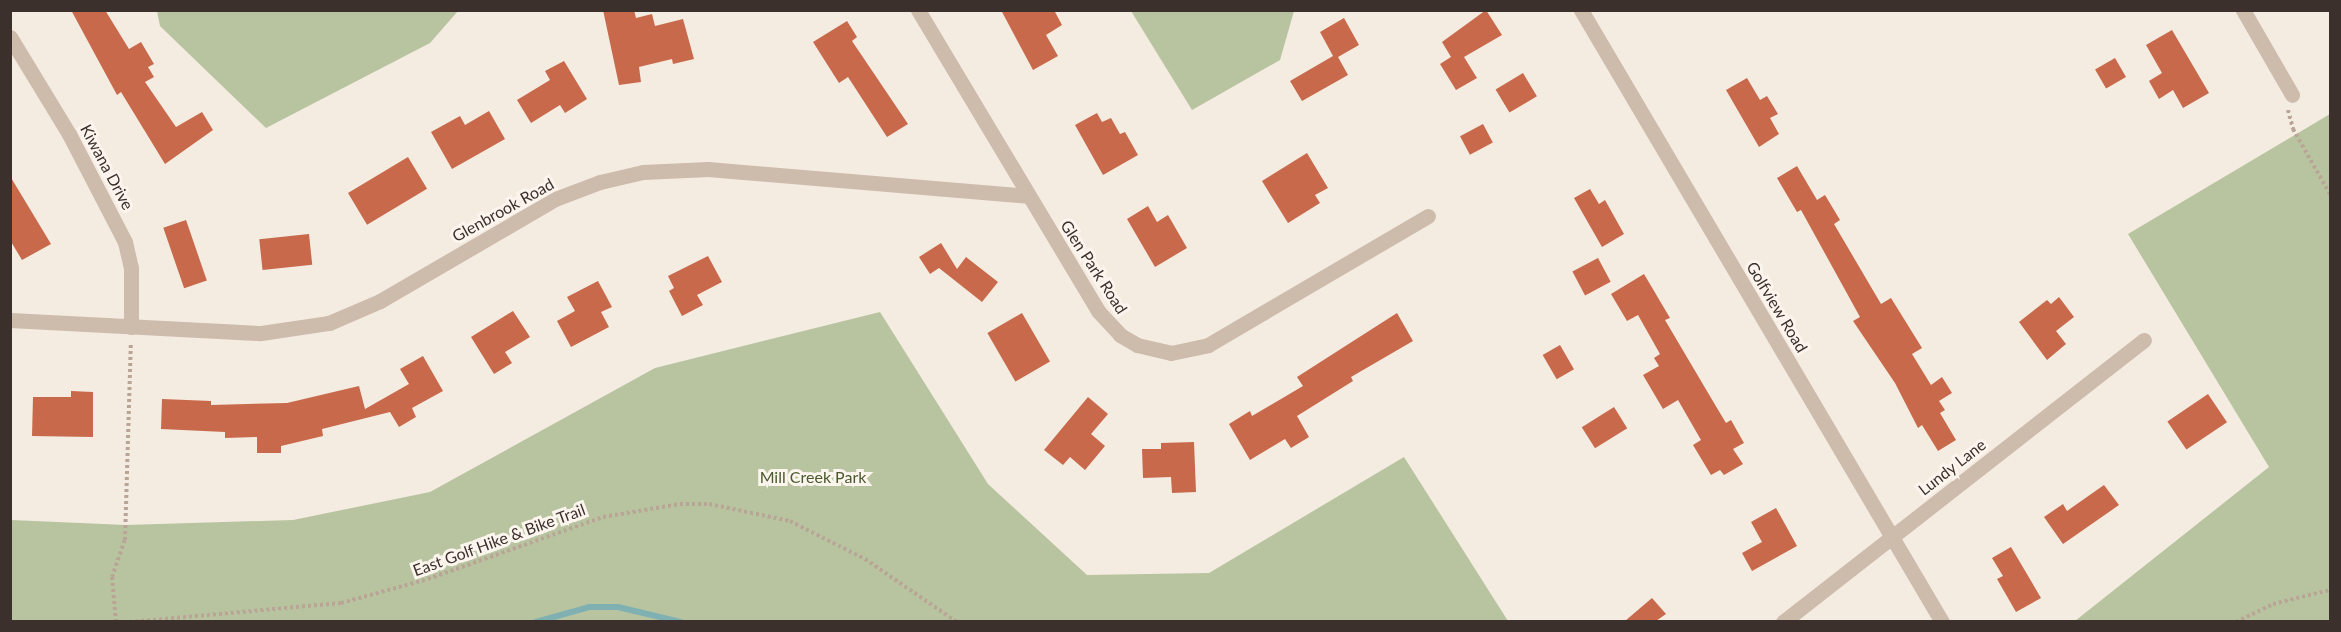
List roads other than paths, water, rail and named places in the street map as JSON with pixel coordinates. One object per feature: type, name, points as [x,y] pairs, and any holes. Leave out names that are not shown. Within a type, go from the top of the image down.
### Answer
[{"type":"street","name":"Glen Park Road","points":[[918,10],[1027,196],[1111,327],[1137,345],[1171,352],[1208,345],[1428,216]]},
{"type":"street","name":"Golfview Road","points":[[1581,10],[1942,621]]},
{"type":"street","points":[[2243,10],[2292,95]]},
{"type":"street","name":"Kiwana Drive","points":[[10,37],[69,134],[122,235],[131,268],[131,327]]},
{"type":"street","name":"Glenbrook Road","points":[[10,320],[261,333],[329,322],[380,301],[555,199],[600,182],[643,172],[708,169],[1027,196]]},
{"type":"street","name":"Lundy Lane","points":[[1783,621],[2144,340]]},
{"type":"waterway","points":[[536,622],[589,607],[618,607],[681,622]]},
{"type":"park label","name":"Mill Creek Park","points":[[813,477]]}]
